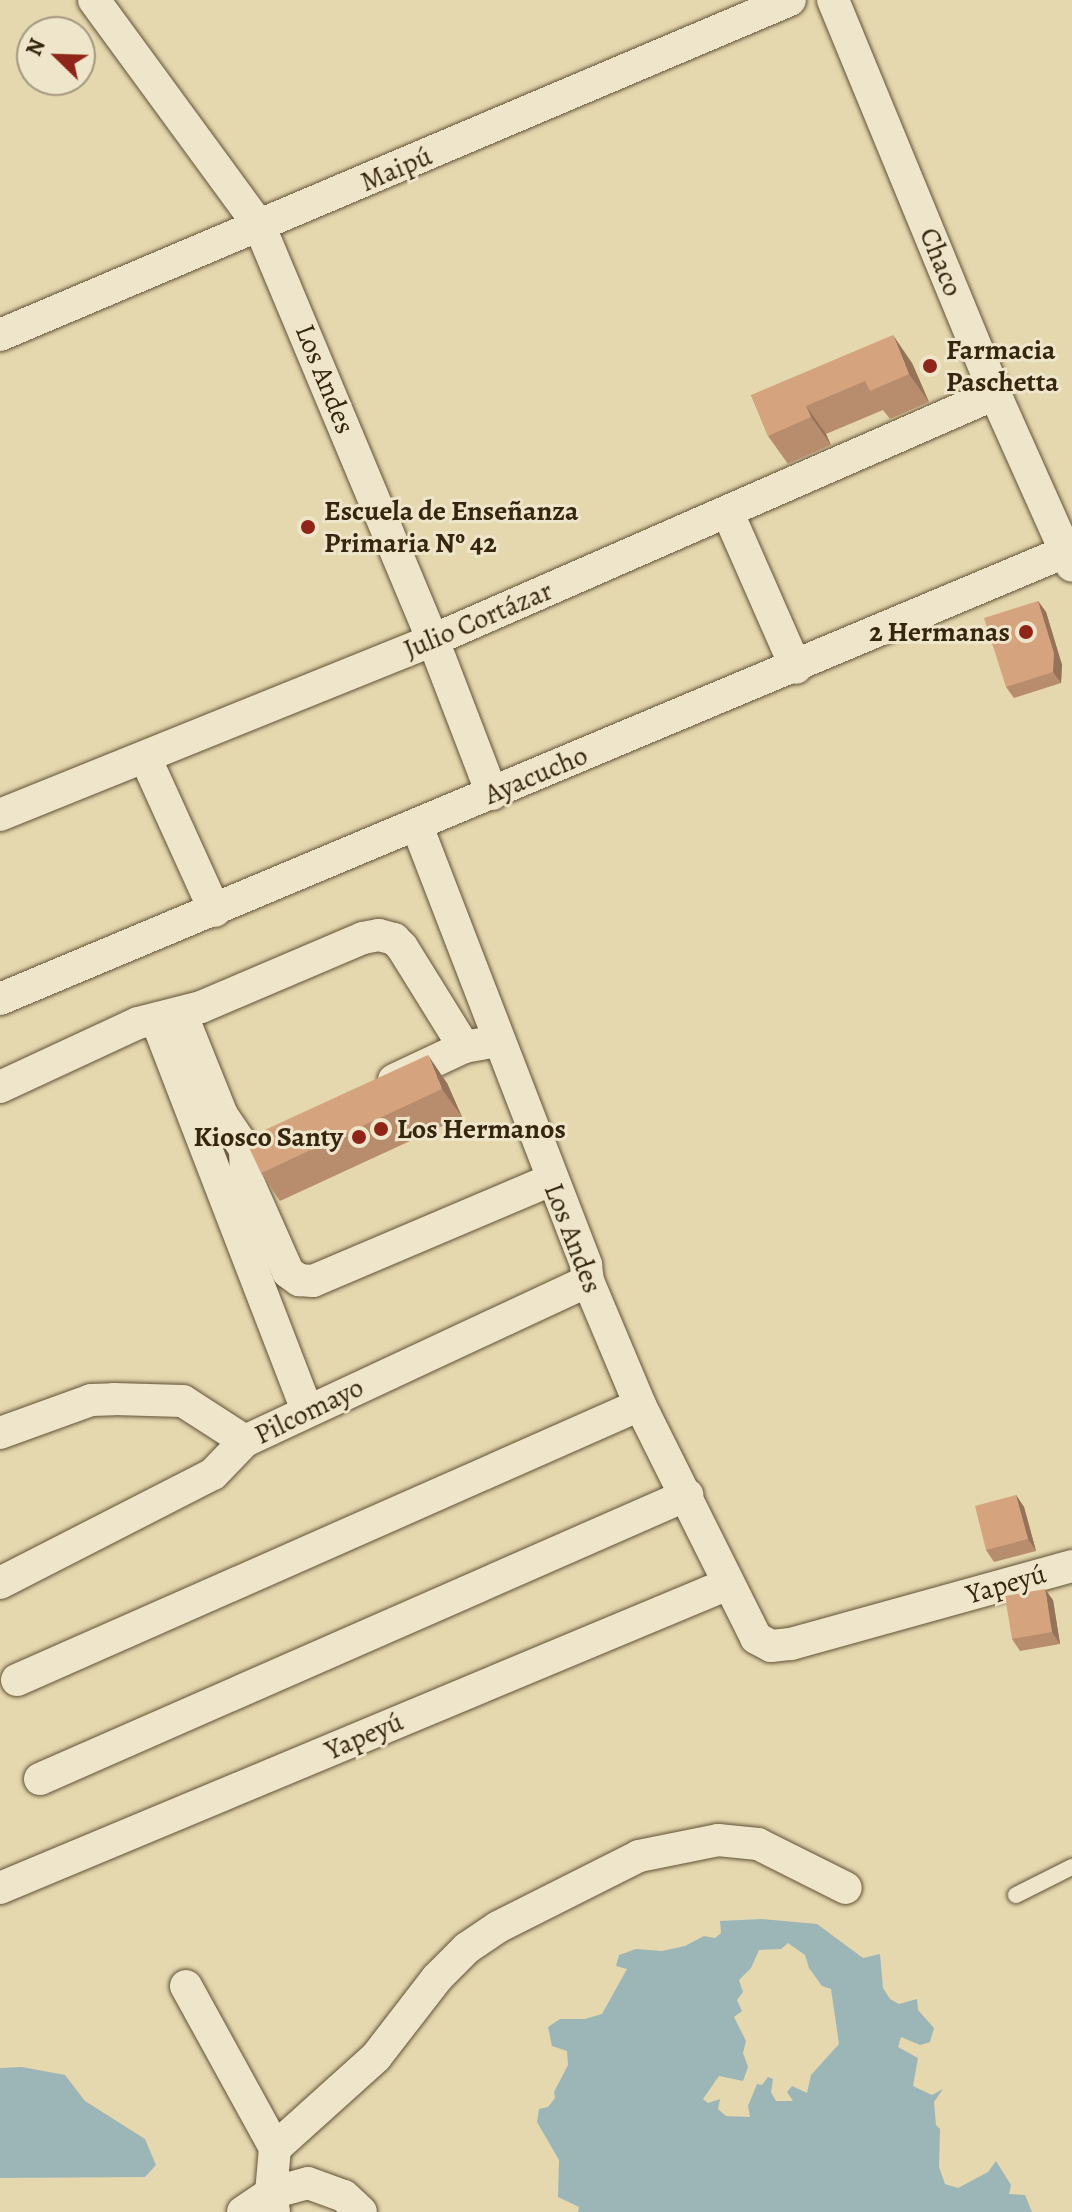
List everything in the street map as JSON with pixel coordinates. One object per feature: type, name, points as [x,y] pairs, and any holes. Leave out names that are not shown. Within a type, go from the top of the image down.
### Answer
[{"type":"street","name":"Los Andes","points":[[94,0],[260,227],[433,640],[492,794]]},
{"type":"street","name":"Maipú","points":[[0,335],[790,0]]},
{"type":"street","name":"Chaco","points":[[833,0],[995,394],[1070,556]]},
{"type":"street","name":"Julio Cortázar","points":[[0,815],[433,640],[995,394]]},
{"type":"street","points":[[728,513],[796,668]]},
{"type":"street","name":"Ayacucho","points":[[0,999],[1070,556]]},
{"type":"street","points":[[145,757],[215,911]]},
{"type":"street","name":"Los Andes","points":[[417,826],[497,1041],[586,1265],[588,1281],[640,1405],[756,1638]]},
{"type":"street","points":[[0,1087],[126,1029],[168,1016],[363,938],[379,935],[394,939],[402,947],[464,1047]]},
{"type":"street","points":[[168,1016],[222,1115],[258,1143],[246,1177],[288,1272],[299,1280],[313,1281],[551,1180]]},
{"type":"street","points":[[168,1016],[307,1411]]},
{"type":"street","points":[[368,1092],[464,1047],[497,1041]]},
{"type":"street","name":"Pilcomayo","points":[[0,1583],[213,1474],[245,1441],[588,1281]]},
{"type":"street","points":[[0,1433],[91,1400],[183,1401],[245,1441]]},
{"type":"street","points":[[17,1680],[640,1405]]},
{"type":"street","points":[[40,1779],[687,1495]]},
{"type":"street","name":"Yapeyú","points":[[756,1638],[771,1646],[791,1644],[1072,1566]]},
{"type":"street","name":"Yapeyú","points":[[0,1888],[728,1584]]},
{"type":"street","points":[[275,2148],[376,2057],[437,1978],[467,1948],[498,1927],[639,1856],[718,1840],[758,1844],[846,1888]]},
{"type":"street","points":[[186,1986],[275,2148],[272,2203]]},
{"type":"street","points":[[243,2212],[272,2203],[308,2183],[344,2196],[361,2212]]},
{"type":"lane","points":[[1016,1895],[1072,1867]]},
{"type":"water","points":[[762,1919],[817,1924],[863,1958],[880,1954],[883,1988],[890,1999],[899,2004],[917,1999],[918,2010],[934,2028],[930,2042],[920,2045],[901,2037],[898,2047],[918,2058],[913,2086],[932,2095],[943,2089],[934,2102],[936,2125],[940,2129],[939,2167],[945,2184],[958,2188],[988,2172],[996,2161],[1011,2185],[1009,2194],[1025,2195],[1032,2212],[578,2212],[579,2207],[558,2197],[559,2160],[537,2122],[539,2109],[548,2107],[555,2098],[554,2092],[568,2065],[567,2051],[552,2046],[548,2027],[560,2019],[585,2019],[602,2014],[627,1969],[616,1966],[619,1955],[636,1949],[662,1951],[685,1946],[704,1936],[715,1938],[721,1933],[720,1921]],"holes":[[[788,1943],[805,1955],[809,1968],[822,1986],[831,1989],[839,2044],[811,2075],[807,2093],[792,2086],[787,2092],[793,2101],[776,2101],[771,2092],[773,2079],[768,2077],[762,2085],[757,2084],[748,2106],[750,2117],[726,2116],[718,2109],[720,2099],[708,2103],[703,2099],[719,2076],[743,2081],[748,2067],[743,2053],[746,2041],[734,2017],[742,2011],[737,2000],[743,1992],[739,1980],[751,1968],[759,1950],[781,1949]]]},
{"type":"water","points":[[22,2067],[65,2075],[85,2101],[145,2139],[156,2165],[145,2177],[0,2178],[0,2068]]},
{"type":"building","points":[[893,335],[909,374],[870,391],[865,381],[806,406],[811,417],[768,436],[751,395]]},
{"type":"building","points":[[1038,601],[1054,653],[1053,672],[1006,687],[984,618]]},
{"type":"building","points":[[428,1055],[442,1089],[261,1173],[245,1139]]},
{"type":"building","points":[[1016,1495],[1028,1539],[986,1550],[975,1506]]},
{"type":"building","points":[[1045,1589],[1052,1632],[1012,1639],[1005,1596]]},
{"type":"place","name":"Farmacia Paschetta","points":[[930,366]]},
{"type":"place","name":"Escuela de Enseñanza Primaria Nº 42","points":[[308,527]]},
{"type":"place","name":"2 Hermanas","points":[[1026,632]]},
{"type":"place","name":"Los Hermanos","points":[[381,1129]]},
{"type":"place","name":"Kiosco Santy","points":[[359,1137]]}]
